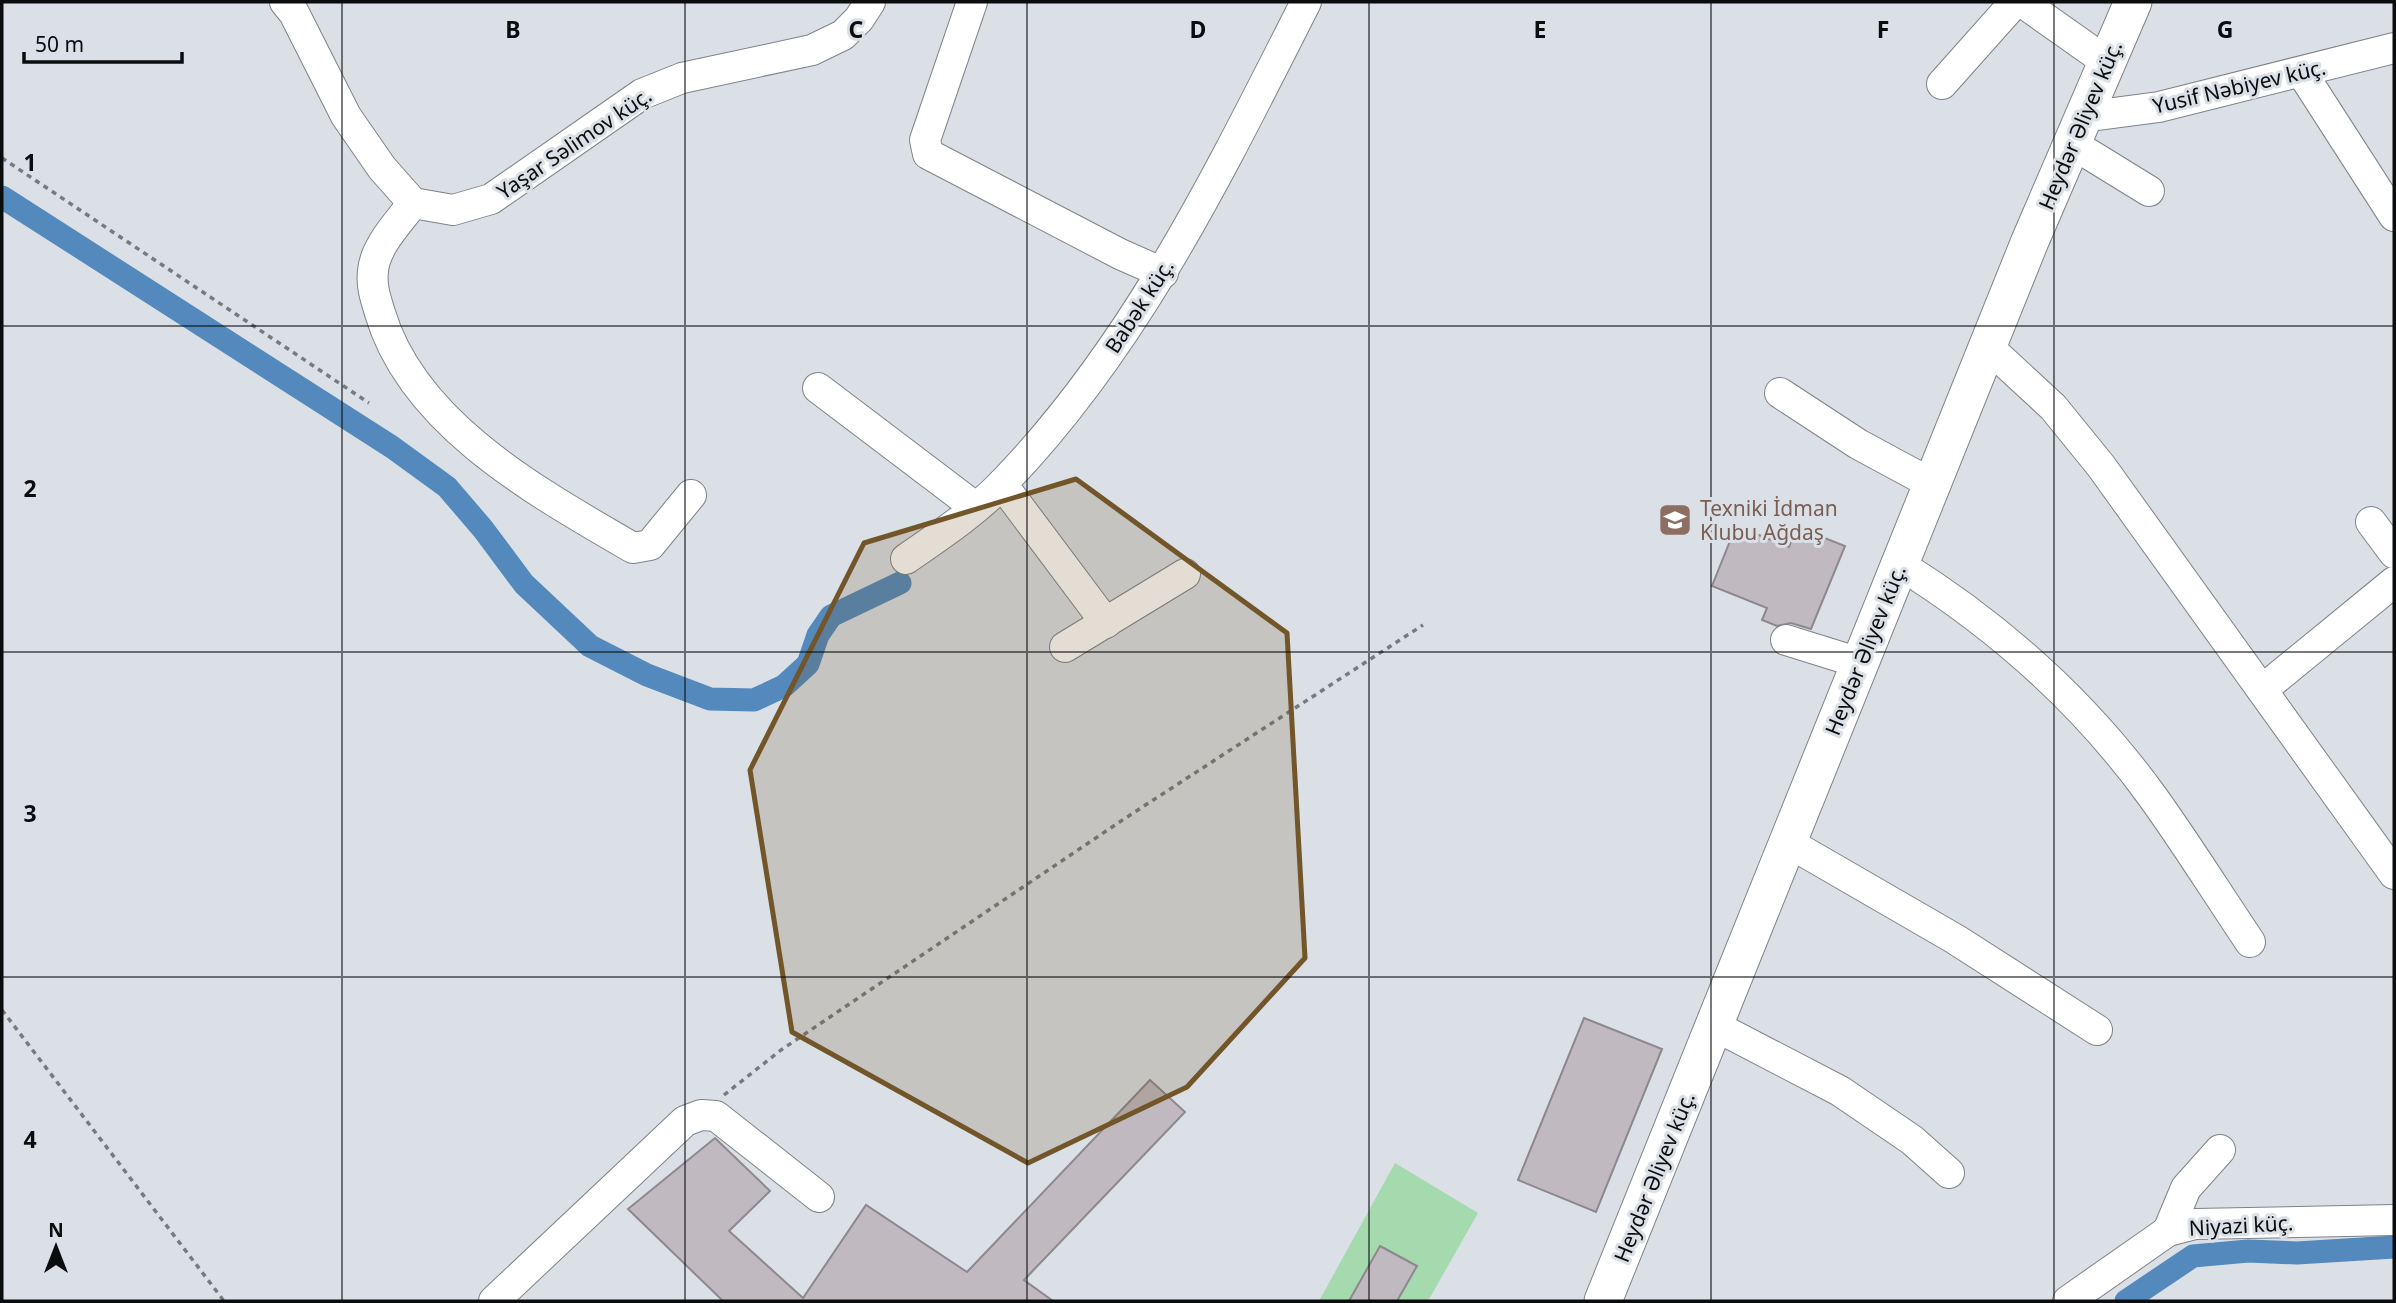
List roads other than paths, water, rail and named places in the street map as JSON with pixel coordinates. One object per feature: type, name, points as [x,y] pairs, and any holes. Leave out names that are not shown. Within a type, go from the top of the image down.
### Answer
[{"type":"main road","name":"Heydər Əliyev küç.","points":[[1603,1301],[1987,346],[2133,2]]},
{"type":"street","points":[[285,2],[294,13],[361,141],[413,203],[382,246],[373,270],[374,293],[388,339],[441,414],[478,449],[633,548],[650,545],[691,495]]},
{"type":"street","name":"Yaşar Səlimov küç.","points":[[413,203],[453,211],[491,199],[642,94],[682,78],[812,50],[843,35],[859,19],[870,2]]},
{"type":"street","points":[[972,2],[925,139],[928,154],[1120,254],[1163,273]]},
{"type":"street","name":"Babək küç.","points":[[906,559],[975,508],[1002,484],[1064,414],[1129,327],[1163,273],[1306,2]]},
{"type":"street","points":[[1942,84],[2015,2]]},
{"type":"street","points":[[2022,2],[2107,62]]},
{"type":"street","name":"Yusif Nəbiyev küç.","points":[[2077,130],[2394,48]]},
{"type":"street","points":[[2302,73],[2394,216]]},
{"type":"street","points":[[2077,130],[2150,191]]},
{"type":"street","points":[[1987,346],[2045,398],[2101,466],[2394,874]]},
{"type":"street","points":[[818,388],[975,508]]},
{"type":"street","points":[[1780,393],[1858,444],[1932,484]]},
{"type":"street","points":[[1002,484],[1106,623]]},
{"type":"street","points":[[2371,522],[2394,553]]},
{"type":"street","points":[[1899,564],[1949,594],[1989,625],[2083,712],[2151,794],[2250,942]]},
{"type":"street","points":[[1065,648],[1185,574]]},
{"type":"street","points":[[2262,690],[2394,582]]},
{"type":"street","points":[[1786,640],[1860,663]]},
{"type":"street","points":[[1789,843],[1955,939],[2097,1030]]},
{"type":"street","points":[[1715,1026],[1840,1090],[1912,1140],[1949,1173]]},
{"type":"street","points":[[494,1301],[684,1121],[701,1115],[716,1116],[819,1197]]},
{"type":"street","points":[[2168,1231],[2186,1188],[2220,1150]]},
{"type":"street","name":"Niyazi küç.","points":[[2068,1301],[2168,1231],[2195,1224],[2394,1220]]},
{"type":"waterway","points":[[2,197],[392,447],[447,487],[524,584],[590,646],[647,675],[710,699],[754,700],[784,686],[808,664],[818,635],[831,616],[900,583]]},
{"type":"waterway","points":[[2126,1301],[2193,1256],[2248,1251],[2297,1253],[2394,1247]]},
{"type":"place","name":"Texniki İdman Klubu Ağdaş","points":[[1675,520]]}]
